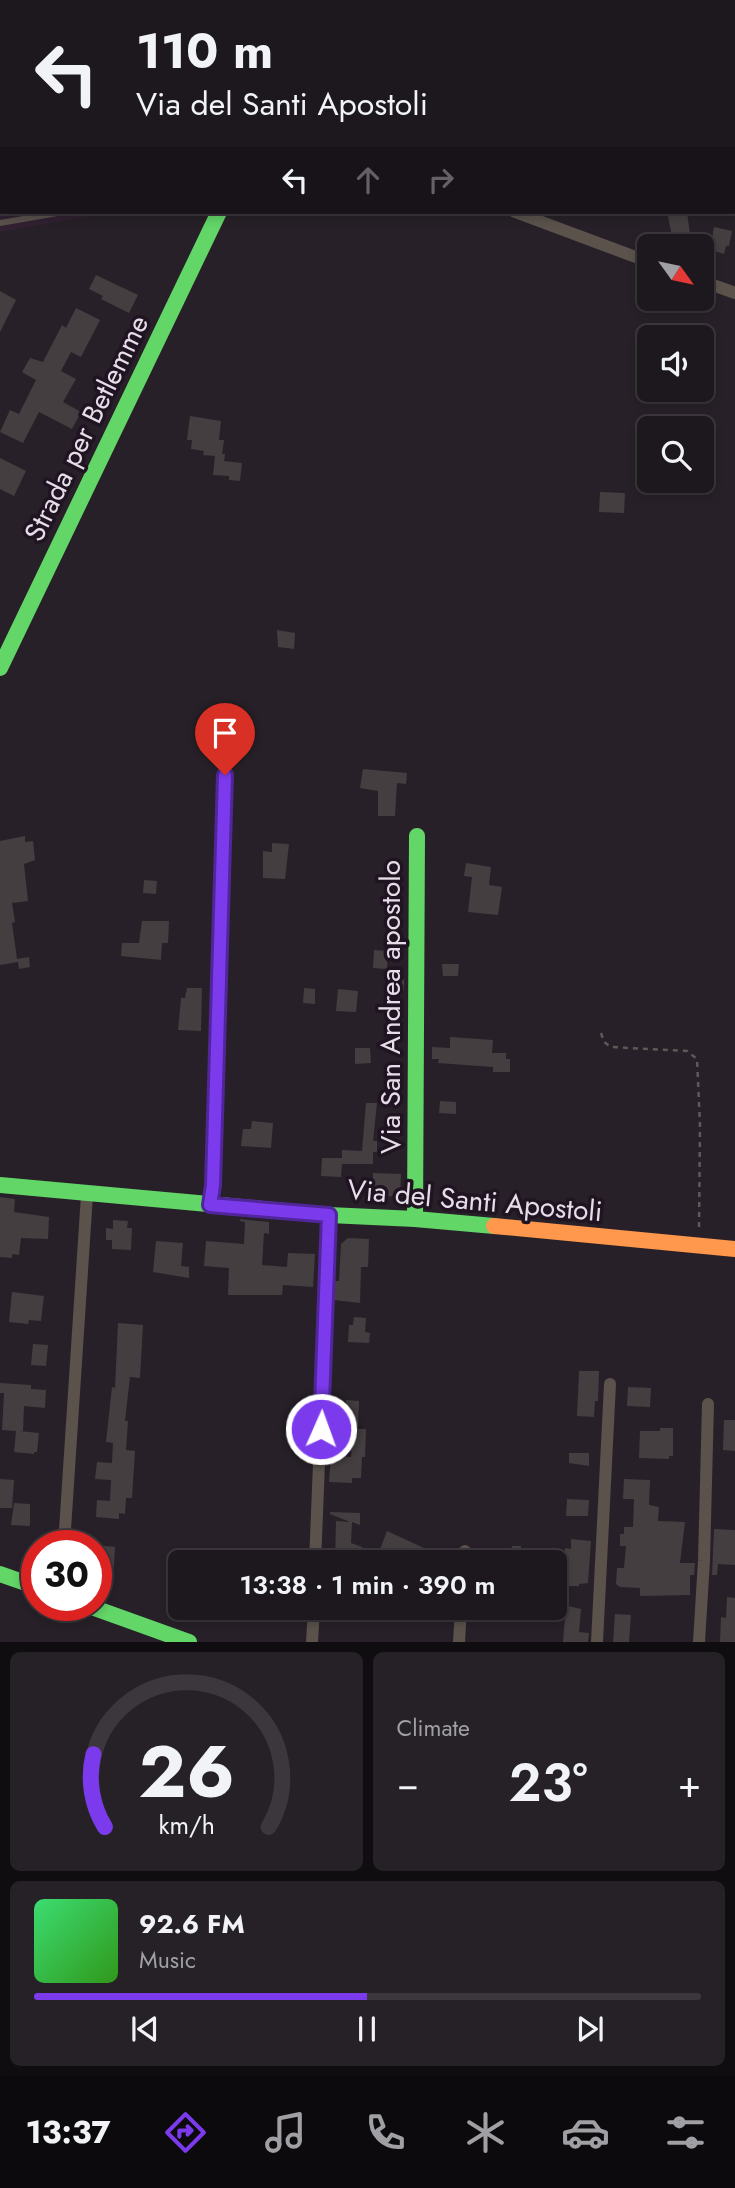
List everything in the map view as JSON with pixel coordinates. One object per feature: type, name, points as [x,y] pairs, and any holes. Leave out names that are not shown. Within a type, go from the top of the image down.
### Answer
[{"type":"street","name":"Strada per Betlemme","points":[[0,668],[218,214]]},
{"type":"street","points":[[519,214],[637,258]]},
{"type":"street","points":[[714,285],[735,293]]},
{"type":"street","points":[[210,1205],[213,1185],[225,775]]},
{"type":"street","name":"Via San Andrea apostolo","points":[[415,1219],[417,836]]},
{"type":"street","name":"Via del Santi Apostoli","points":[[0,1185],[88,1195],[329,1215],[415,1219],[735,1249]]},
{"type":"street","points":[[65,1530],[88,1195]]},
{"type":"street","points":[[316,1550],[329,1215]]},
{"type":"street","points":[[597,1642],[610,1384]]},
{"type":"street","points":[[699,1642],[708,1404]]},
{"type":"street","points":[[0,1574],[21,1581]]},
{"type":"street","points":[[112,1614],[189,1642]]},
{"type":"street","points":[[312,1642],[313,1620]]},
{"type":"street","points":[[459,1642],[460,1620]]},
{"type":"lane","points":[[0,223],[52,214]]},
{"type":"path","points":[[601,1033],[604,1042],[611,1047],[687,1051],[697,1059],[700,1125],[698,1246]]},
{"type":"shaded area","points":[[0,214],[102,214],[0,232]]},
{"type":"building","points":[[667,214],[687,214],[690,234],[672,234]]},
{"type":"building","points":[[714,227],[732,231],[724,254],[714,251]]},
{"type":"building","points":[[96,275],[138,295],[129,313],[101,299],[103,296],[89,289]]},
{"type":"building","points":[[0,291],[16,300],[0,332]]},
{"type":"building","points":[[76,308],[100,320],[81,357],[71,352],[61,371],[76,379],[63,402],[81,412],[72,429],[39,412],[23,443],[0,432],[10,410],[19,414],[36,380],[22,372],[30,358],[43,362],[62,325],[66,328]]},
{"type":"building","points":[[190,416],[221,421],[219,440],[224,440],[224,461],[242,463],[240,481],[229,480],[229,476],[213,475],[215,456],[203,455],[204,451],[191,449],[192,440],[187,440]]},
{"type":"building","points":[[0,458],[26,471],[14,496],[0,489]]},
{"type":"building","points":[[600,492],[625,493],[624,513],[599,512]]},
{"type":"building","points":[[277,630],[295,633],[294,649],[278,647]]},
{"type":"building","points":[[363,769],[407,773],[406,784],[397,783],[395,816],[378,816],[378,791],[360,788]]},
{"type":"building","points":[[25,836],[25,842],[33,841],[35,860],[24,864],[28,901],[12,903],[17,959],[29,957],[30,967],[19,969],[18,962],[0,965],[0,841]]},
{"type":"building","points":[[272,843],[289,844],[285,879],[263,878],[263,851],[272,852]]},
{"type":"building","points":[[466,863],[491,867],[489,885],[502,887],[498,915],[468,912],[472,877],[464,876]]},
{"type":"building","points":[[144,880],[157,881],[156,894],[143,893]]},
{"type":"building","points":[[142,921],[169,921],[168,943],[162,943],[161,960],[121,956],[122,943],[139,943]]},
{"type":"building","points":[[374,950],[388,951],[387,969],[373,968]]},
{"type":"building","points":[[442,964],[459,964],[458,976],[443,976]]},
{"type":"building","points":[[391,979],[404,979],[404,991],[390,990]]},
{"type":"building","points":[[187,988],[202,988],[201,1031],[178,1030],[181,998],[185,998]]},
{"type":"building","points":[[304,988],[315,989],[315,1004],[303,1003]]},
{"type":"building","points":[[338,989],[358,991],[356,1012],[336,1011]]},
{"type":"building","points":[[450,1037],[493,1040],[492,1053],[506,1053],[506,1059],[510,1059],[510,1072],[493,1072],[493,1067],[438,1063],[439,1059],[432,1059],[432,1047],[450,1048]]},
{"type":"building","points":[[355,1048],[370,1048],[371,1063],[355,1064]]},
{"type":"building","points":[[440,1101],[456,1102],[456,1114],[439,1113]]},
{"type":"building","points":[[366,1103],[377,1103],[373,1141],[377,1141],[377,1152],[373,1152],[373,1164],[342,1164],[341,1177],[321,1176],[322,1158],[342,1158],[342,1150],[362,1151]]},
{"type":"building","points":[[252,1121],[273,1123],[271,1148],[241,1146],[243,1129],[251,1129]]},
{"type":"building","points":[[373,1173],[401,1174],[400,1197],[372,1195]]},
{"type":"building","points":[[0,1197],[15,1199],[14,1212],[49,1217],[48,1239],[21,1238],[19,1255],[12,1254],[12,1258],[0,1257]]},
{"type":"building","points":[[240,1219],[269,1222],[269,1234],[264,1233],[262,1265],[287,1267],[288,1253],[315,1254],[313,1287],[283,1285],[282,1295],[228,1295],[229,1268],[204,1266],[206,1241],[244,1244],[245,1222]]},
{"type":"building","points":[[113,1220],[128,1221],[127,1228],[132,1228],[131,1250],[112,1249],[112,1240],[106,1240],[106,1228],[113,1229]]},
{"type":"building","points":[[348,1238],[369,1239],[368,1267],[361,1267],[360,1303],[334,1300],[335,1281],[339,1281],[341,1244]]},
{"type":"building","points":[[156,1241],[183,1243],[181,1266],[189,1267],[189,1278],[153,1272]]},
{"type":"building","points":[[12,1292],[44,1296],[41,1321],[29,1320],[28,1324],[9,1322]]},
{"type":"building","points":[[354,1317],[366,1318],[365,1332],[370,1333],[369,1343],[348,1342],[349,1325],[353,1325]]},
{"type":"building","points":[[118,1323],[143,1325],[140,1378],[130,1377],[125,1421],[128,1421],[126,1450],[135,1451],[132,1498],[126,1498],[125,1514],[119,1513],[119,1519],[96,1517],[97,1500],[110,1501],[111,1480],[95,1479],[97,1462],[112,1463],[113,1443],[106,1442],[112,1387],[115,1388]]},
{"type":"building","points":[[33,1344],[48,1345],[46,1366],[31,1365]]},
{"type":"building","points":[[579,1371],[599,1371],[598,1401],[595,1401],[594,1417],[577,1416]]},
{"type":"building","points":[[0,1383],[31,1385],[31,1389],[46,1390],[45,1408],[24,1406],[23,1431],[19,1431],[39,1433],[37,1452],[34,1454],[14,1452],[16,1431],[2,1430],[4,1393],[0,1393]]},
{"type":"building","points":[[628,1387],[651,1388],[650,1407],[627,1406]]},
{"type":"building","points":[[346,1400],[359,1401],[358,1429],[366,1429],[361,1478],[352,1478],[352,1483],[329,1482],[331,1455],[351,1457],[353,1436],[333,1435],[333,1412],[340,1412],[340,1403],[346,1403]]},
{"type":"building","points":[[724,1420],[735,1420],[735,1451],[723,1450]]},
{"type":"building","points":[[660,1428],[673,1428],[673,1456],[669,1456],[669,1459],[639,1458],[640,1431],[660,1431]]},
{"type":"building","points":[[569,1453],[589,1453],[589,1466],[569,1463]]},
{"type":"building","points":[[0,1479],[14,1480],[12,1508],[0,1508]]},
{"type":"building","points":[[624,1479],[650,1480],[649,1505],[659,1507],[658,1521],[685,1522],[680,1563],[695,1563],[694,1575],[690,1575],[690,1595],[640,1596],[640,1588],[620,1587],[616,1584],[617,1568],[624,1568],[626,1546],[620,1546],[620,1534],[624,1534],[624,1527],[633,1527],[634,1499],[623,1499]]},
{"type":"building","points":[[567,1499],[589,1500],[588,1516],[566,1516]]},
{"type":"building","points":[[14,1503],[30,1504],[30,1526],[11,1525]]},
{"type":"building","points":[[360,1513],[360,1525],[352,1522],[351,1543],[362,1547],[362,1550],[335,1550],[336,1521],[350,1522],[330,1514]]},
{"type":"building","points":[[714,1529],[735,1530],[735,1565],[718,1564],[717,1575],[712,1575]]},
{"type":"building","points":[[387,1531],[424,1548],[423,1550],[380,1550]]},
{"type":"building","points":[[571,1539],[591,1541],[588,1583],[567,1586],[565,1548],[571,1549]]},
{"type":"building","points":[[512,1546],[521,1546],[521,1550],[512,1550]]},
{"type":"building","points":[[112,1547],[115,1547],[112,1567]]},
{"type":"building","points":[[727,1597],[735,1598],[735,1642],[720,1642],[721,1617],[726,1618]]},
{"type":"building","points":[[567,1606],[581,1609],[579,1632],[589,1633],[588,1642],[563,1642]]},
{"type":"building","points":[[615,1614],[631,1615],[629,1642],[613,1642]]},
{"type":"traffic: fast","points":[[0,668],[218,214]]},
{"type":"traffic: fast","points":[[219,990],[225,775]]},
{"type":"traffic: fast","points":[[415,1219],[417,836]]},
{"type":"traffic: fast","points":[[0,1185],[329,1215],[494,1226]]},
{"type":"traffic: fast","points":[[0,1574],[21,1581]]},
{"type":"traffic: fast","points":[[112,1614],[189,1642]]},
{"type":"traffic: slow","points":[[210,1205],[213,1185],[219,990]]},
{"type":"traffic: slow","points":[[494,1226],[735,1249]]},
{"type":"route","points":[[225,775],[213,1185],[210,1205],[329,1215],[321,1429]]}]
